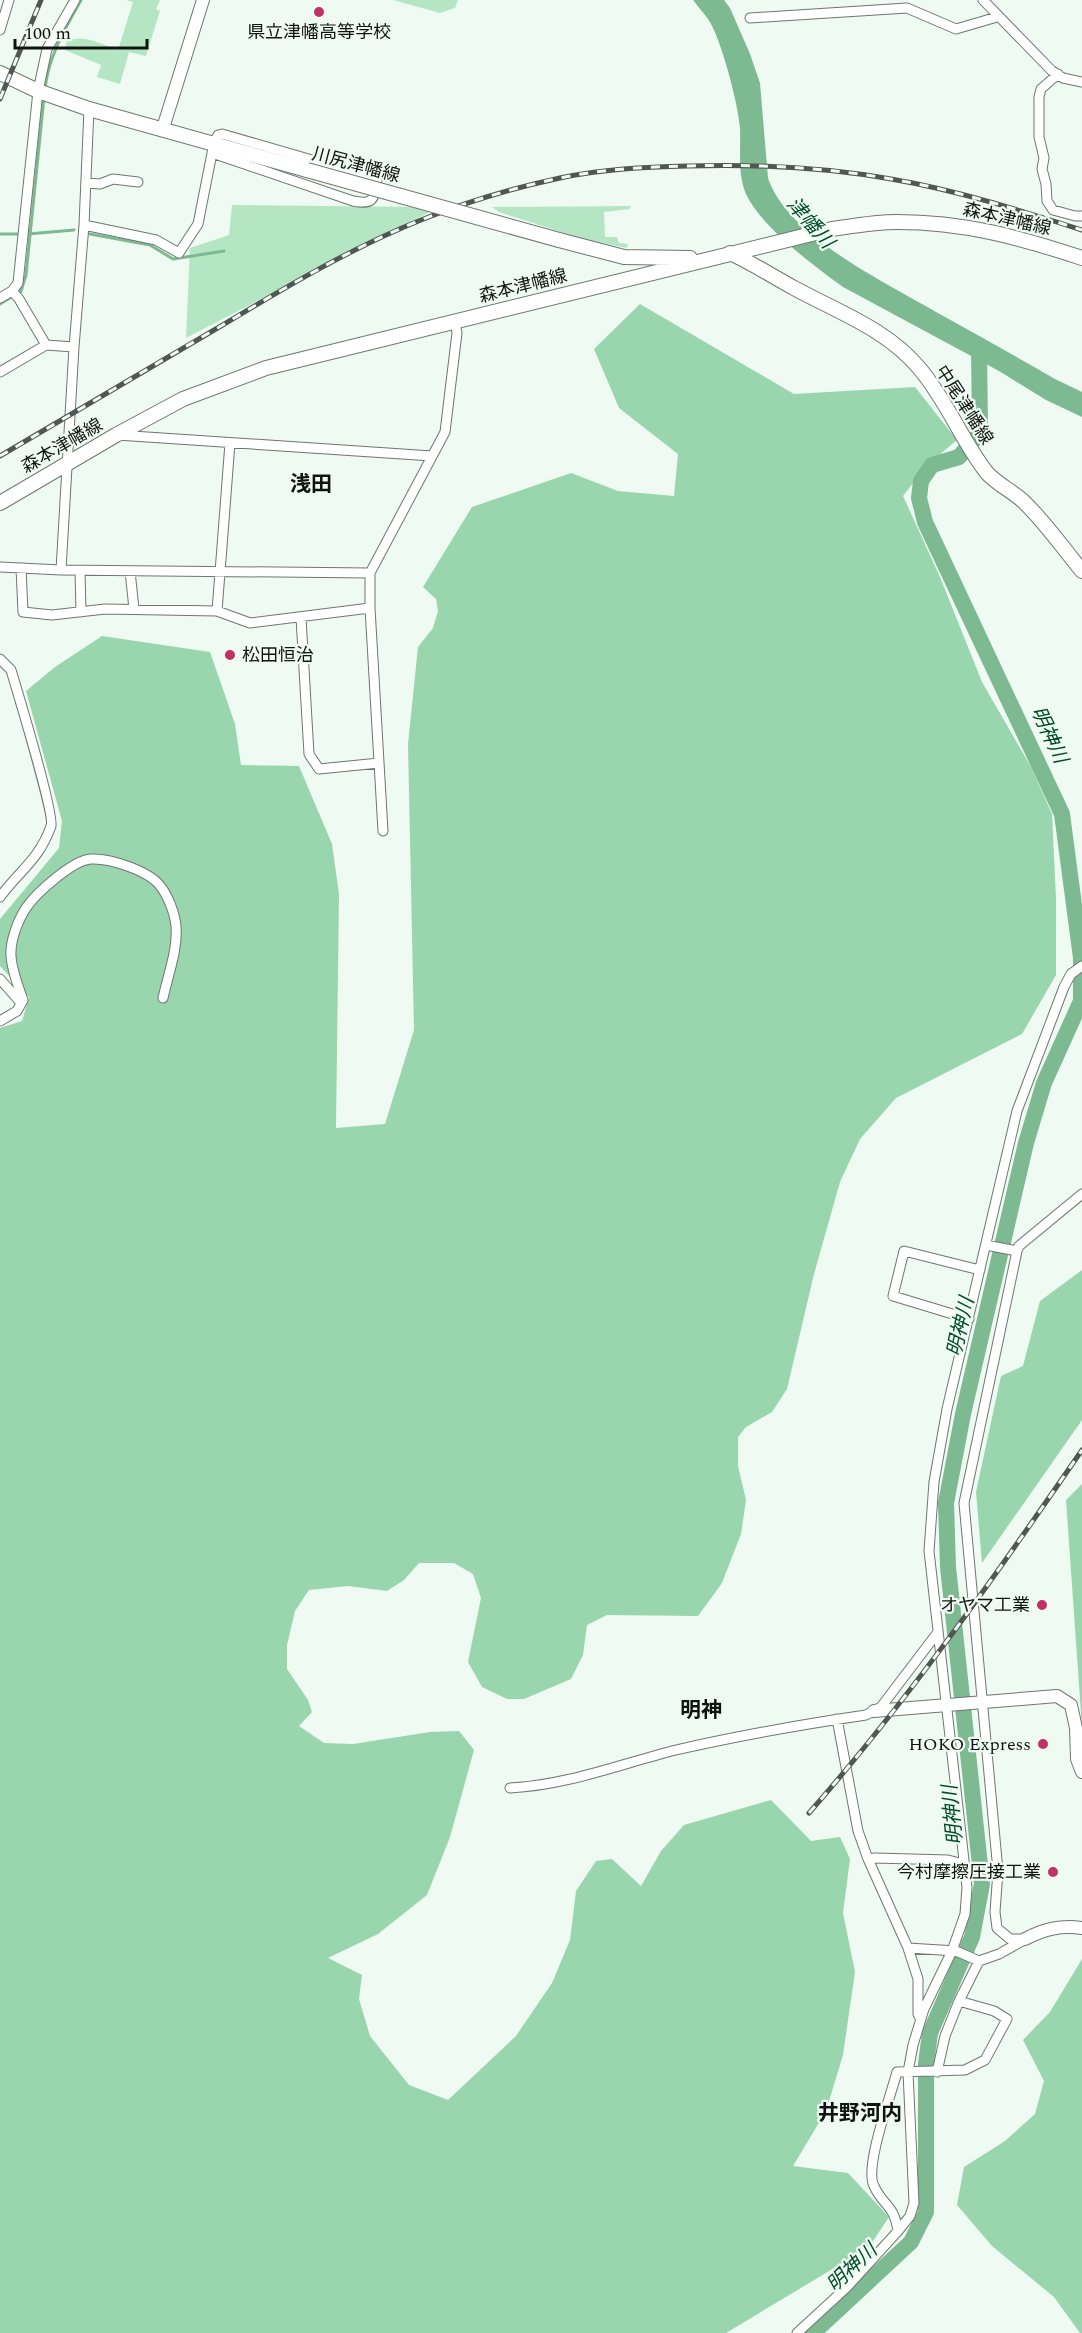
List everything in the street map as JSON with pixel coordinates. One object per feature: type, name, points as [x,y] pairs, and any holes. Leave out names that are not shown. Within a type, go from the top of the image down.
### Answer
[{"type":"main road","name":"川尻津幡線","points":[[0,74],[43,93],[89,109],[163,128],[213,148],[307,170],[624,257],[709,258]]},
{"type":"main road","name":"森本津幡線","points":[[0,503],[116,435],[183,399],[266,368],[756,246],[832,229],[894,222],[950,224],[1028,240],[1082,258]]},
{"type":"main road","name":"中尾津幡線","points":[[730,253],[865,323],[894,345],[918,367],[934,388],[989,475],[1022,501],[1039,518],[1082,571]]},
{"type":"street","points":[[0,30],[9,0]]},
{"type":"street","points":[[46,345],[15,294],[47,50],[75,0]]},
{"type":"street","points":[[163,128],[203,0]]},
{"type":"street","points":[[983,0],[997,17],[1058,74],[1063,78],[1082,82]]},
{"type":"street","points":[[750,18],[907,8],[956,28],[997,17]]},
{"type":"street","points":[[1058,74],[1041,89],[1038,97],[1039,137],[1044,158],[1042,169],[1047,201],[1053,210],[1082,216]]},
{"type":"street","points":[[61,570],[74,347],[84,225],[89,109]]},
{"type":"street","points":[[84,225],[156,240],[179,253],[198,224],[213,148],[218,135],[222,134],[374,178],[377,181],[375,195],[371,201],[364,203],[352,201],[213,148]]},
{"type":"street","points":[[86,183],[100,184],[113,179],[138,182]]},
{"type":"street","points":[[0,298],[15,294]]},
{"type":"street","points":[[383,831],[370,573],[445,432],[457,333],[455,322]]},
{"type":"street","points":[[0,372],[46,345],[74,347]]},
{"type":"street","points":[[116,435],[432,456]]},
{"type":"street","points":[[217,611],[230,443]]},
{"type":"street","points":[[0,567],[80,571],[370,573]]},
{"type":"street","points":[[21,568],[23,612],[52,615],[105,609],[217,611],[250,623],[370,608]]},
{"type":"street","points":[[80,571],[81,612]]},
{"type":"street","points":[[130,571],[134,609]]},
{"type":"street","points":[[301,618],[309,754],[319,769],[379,763]]},
{"type":"street","points":[[0,659],[11,670],[52,821],[36,856],[0,897]]},
{"type":"street","points":[[0,1021],[17,1011],[23,1000],[14,973],[11,954],[16,928],[26,908],[74,864],[90,859],[111,861],[130,867],[151,877],[161,887],[176,924],[176,941],[163,998]]},
{"type":"street","points":[[797,2333],[847,2287],[898,2231],[910,2216],[914,2203],[913,2045],[921,2018],[954,1952],[965,1914],[967,1887],[949,1704],[929,1551],[934,1482],[947,1409],[980,1270],[988,1246],[1017,1111],[1064,987],[1071,974],[1082,966]]},
{"type":"street","points":[[0,979],[21,1003]]},
{"type":"street","points":[[988,1246],[1012,1250],[1082,1194]]},
{"type":"street","points":[[1012,1250],[964,1503],[977,1701],[998,1871],[995,1912],[997,1928],[1010,1939],[1025,1939]]},
{"type":"street","points":[[969,1319],[893,1296],[904,1251],[980,1270]]},
{"type":"street","points":[[510,1788],[577,1779],[676,1750],[867,1715],[881,1707],[938,1632]]},
{"type":"street","points":[[874,1711],[934,1708],[977,1701],[1057,1696],[1071,1705],[1076,1728],[1077,1759],[1082,1772]]},
{"type":"street","points":[[837,1719],[858,1831],[868,1859],[908,1948],[918,1979],[918,2014],[921,2018]]},
{"type":"street","points":[[868,1859],[875,1857],[948,1860],[963,1864]]},
{"type":"street","points":[[908,1948],[954,1952],[979,1961],[999,1954],[1041,1931],[1059,1927],[1082,1928]]},
{"type":"street","points":[[935,2072],[945,2036],[979,1961]]},
{"type":"street","points":[[898,2231],[896,2214],[873,2186],[871,2172],[873,2157],[897,2072],[965,2070],[985,2060],[1007,2019],[994,2011],[959,2001]]},
{"type":"shaded area","points":[[126,0],[160,0],[156,9],[160,11],[146,56],[129,52],[120,84],[97,77],[101,65],[65,50],[67,41],[80,39],[118,50],[133,2]]},
{"type":"shaded area","points":[[393,0],[458,0],[455,8],[440,13]]},
{"type":"shaded area","points":[[693,0],[724,0],[730,8],[760,83],[768,178],[779,199],[795,219],[816,238],[865,272],[1082,392],[1082,417],[1046,400],[999,371],[843,287],[790,246],[765,221],[744,188],[739,117],[724,58],[710,22]]},
{"type":"shaded area","points":[[232,205],[418,207],[430,212],[186,338],[190,248],[229,235]]},
{"type":"shaded area","points":[[631,206],[630,209],[604,212],[605,237],[617,237],[619,243],[628,244],[627,248],[583,239],[499,212],[492,207]]},
{"type":"shaded area","points":[[640,304],[794,394],[915,387],[957,440],[927,465],[903,496],[940,577],[982,682],[1031,767],[1052,814],[1056,898],[1056,975],[1022,1034],[896,1098],[860,1139],[840,1182],[814,1274],[787,1389],[772,1412],[746,1427],[738,1437],[738,1466],[746,1500],[741,1534],[722,1583],[698,1616],[607,1615],[587,1625],[583,1655],[571,1679],[524,1699],[507,1699],[482,1687],[468,1662],[481,1598],[473,1574],[454,1563],[419,1563],[404,1580],[387,1591],[348,1586],[309,1590],[295,1611],[287,1645],[287,1669],[308,1700],[312,1712],[299,1726],[324,1743],[353,1744],[430,1732],[459,1731],[474,1750],[450,1837],[427,1895],[378,1934],[328,1958],[362,1975],[359,1999],[370,2036],[409,2085],[448,2100],[516,2036],[552,1983],[570,1940],[576,1891],[596,1861],[612,1859],[641,1886],[661,1851],[684,1825],[771,1800],[811,1841],[840,1837],[850,1859],[843,1913],[855,1972],[843,2055],[826,2111],[793,2166],[848,2173],[889,2217],[869,2247],[726,2333],[0,2333],[0,1028],[22,1021],[29,997],[0,966],[0,919],[59,848],[62,821],[26,691],[55,667],[102,636],[210,652],[235,724],[241,765],[299,766],[332,844],[339,894],[336,1128],[385,1124],[414,1030],[408,744],[418,647],[433,628],[438,611],[436,599],[423,587],[472,507],[571,473],[618,491],[674,496],[678,454],[619,408],[594,349]]},
{"type":"shaded area","points":[[1082,1270],[1082,1420],[982,1563],[976,1492],[1001,1376],[1023,1366],[1040,1301]]},
{"type":"shaded area","points":[[1082,1484],[1082,1727],[1066,1500]]},
{"type":"shaded area","points":[[1082,1959],[1082,2333],[1080,2333],[1054,2297],[992,2246],[957,2205],[964,2167],[1005,2141],[1035,2114],[1044,2081],[1023,2040],[1050,2012]]},
{"type":"waterway","points":[[45,90],[53,55],[81,0]]},
{"type":"waterway","points":[[0,304],[21,291],[26,275],[44,97]]},
{"type":"waterway","points":[[28,234],[74,230]]},
{"type":"waterway","points":[[0,234],[18,234]]},
{"type":"waterway","points":[[90,234],[150,245],[173,259],[224,251]]},
{"type":"waterway","name":"明神川","points":[[813,2333],[911,2242],[926,2212],[926,2064],[930,2033],[972,1937],[982,1884],[948,1567],[946,1503],[963,1414],[1026,1143],[1044,1083],[1081,1001],[1081,958],[1062,814],[925,522],[919,498],[921,481],[932,465],[959,457],[978,435],[980,425],[979,349]]},
{"type":"railway","points":[[0,99],[41,0]]},
{"type":"railway","points":[[0,456],[294,283],[369,243],[455,207],[560,178],[608,171],[672,166],[815,169],[866,175],[939,189],[1082,230]]},
{"type":"railway","points":[[809,1813],[917,1681],[1082,1450]]},
{"type":"place","name":"県立津幡高等学校","points":[[319,12]]},
{"type":"place","name":"松田恒治","points":[[230,655]]},
{"type":"place","name":"オヤマ工業","points":[[1042,1605]]},
{"type":"place","name":"HOKO Express","points":[[1043,1744]]},
{"type":"place","name":"今村摩擦圧接工業","points":[[1053,1872]]},
{"type":"district","name":"浅田","points":[[311,485]]},
{"type":"district","name":"明神","points":[[701,1711]]},
{"type":"district","name":"井野河内","points":[[860,2114]]},
{"type":"water label","name":"津幡川","points":[[810,223]]}]
